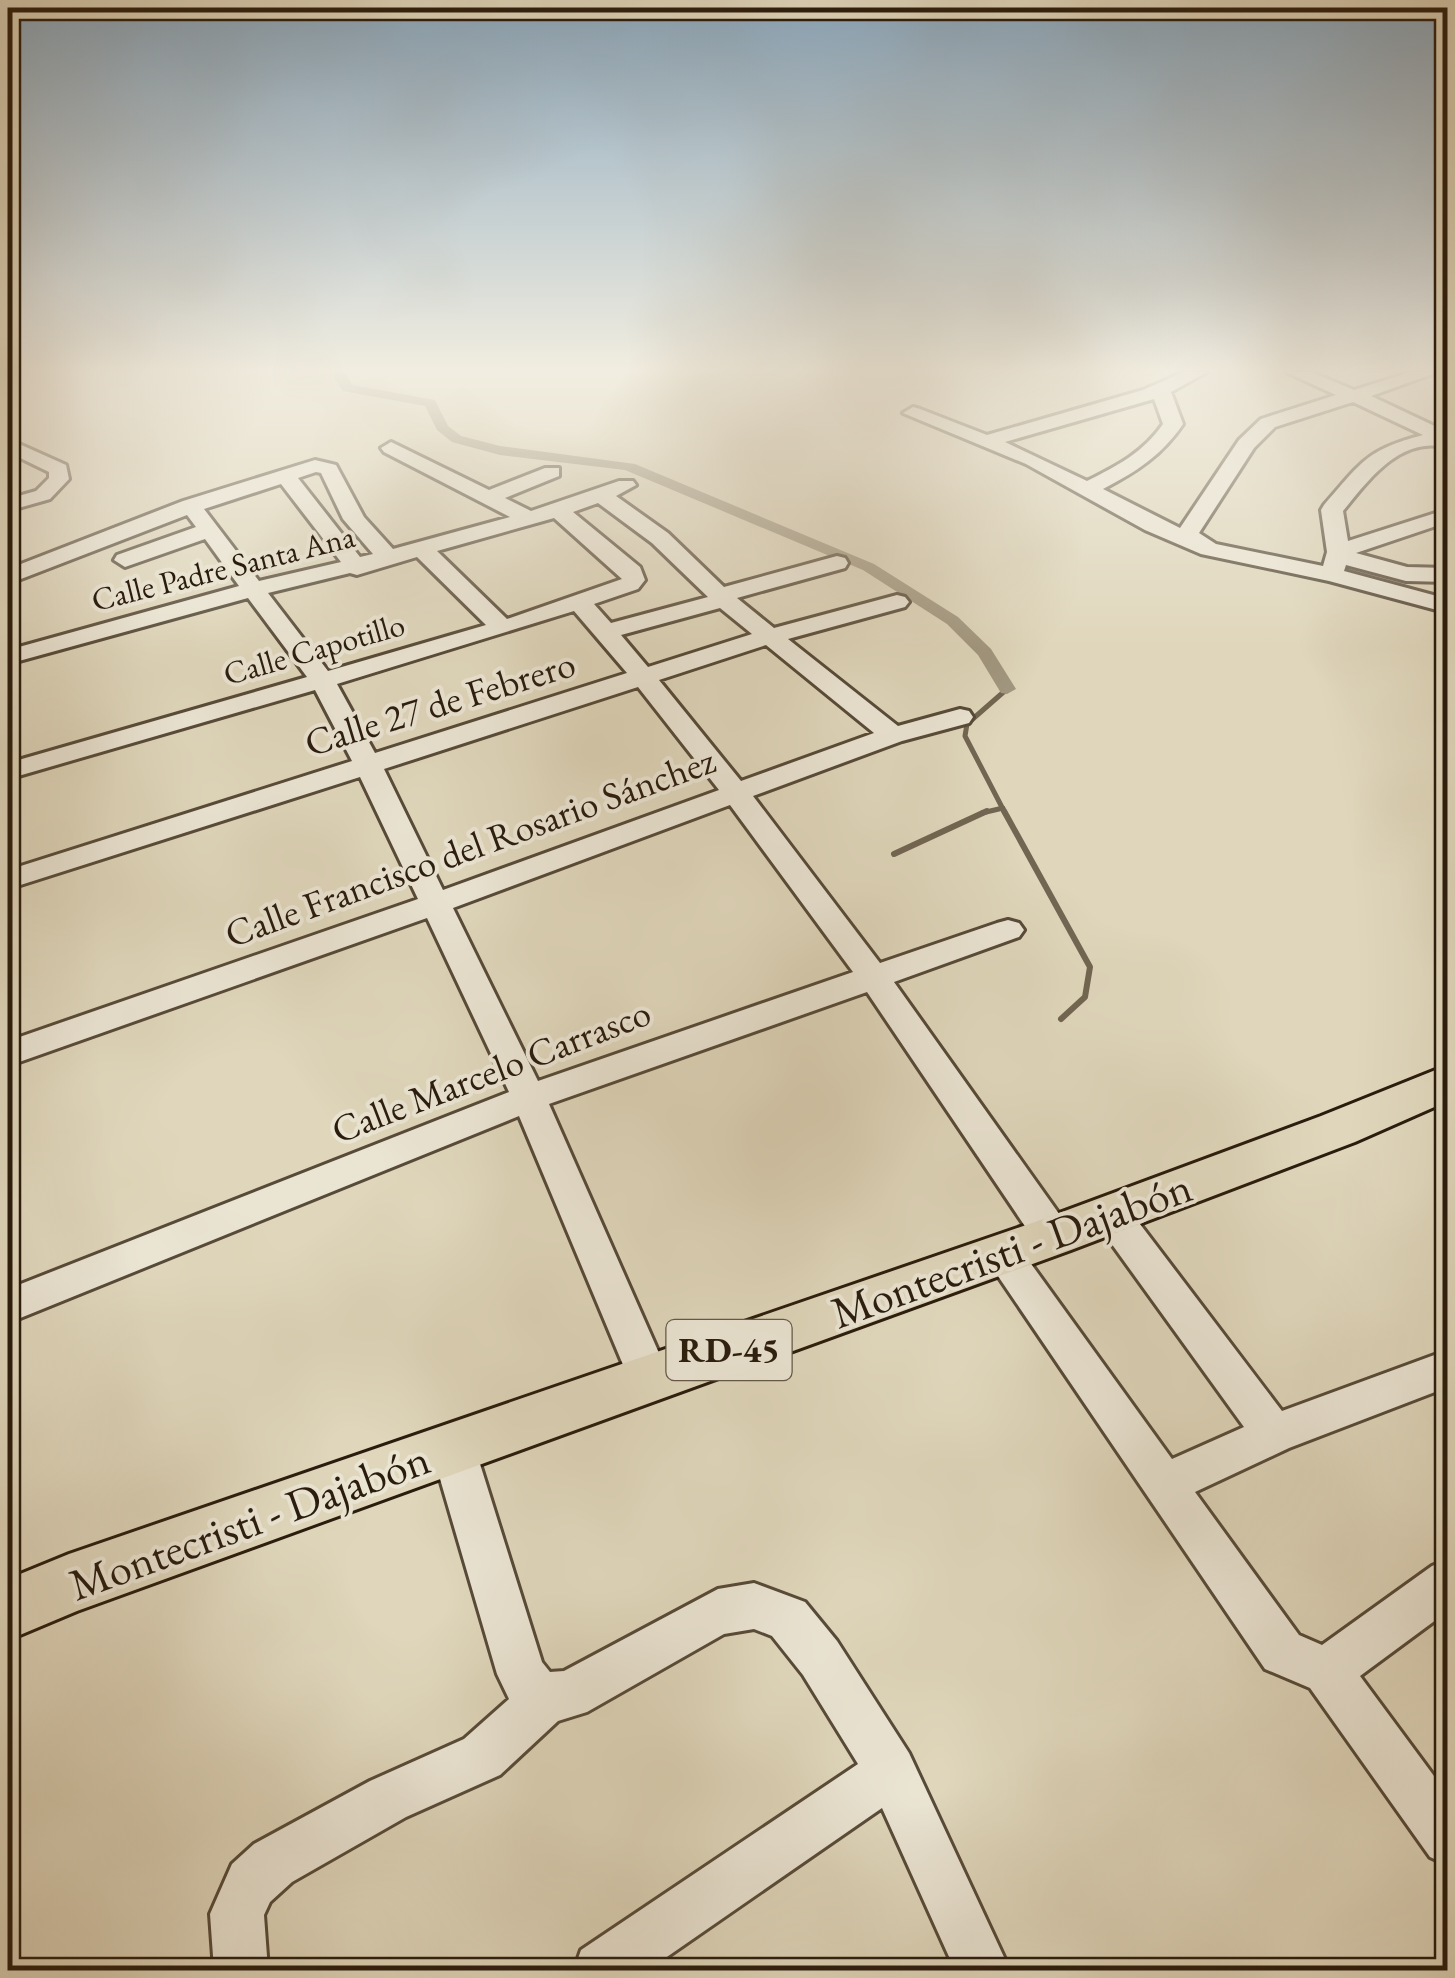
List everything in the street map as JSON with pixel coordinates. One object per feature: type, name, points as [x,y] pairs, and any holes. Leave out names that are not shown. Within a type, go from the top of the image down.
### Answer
[{"type":"main road","name":"Montecristi - Dajabón","points":[[8,1610],[70,1584],[1053,1236],[1448,1082]]},
{"type":"street","points":[[8,505],[43,495],[60,479],[59,468],[51,464]]},
{"type":"street","points":[[424,464],[532,520]]},
{"type":"street","points":[[1038,464],[1153,525],[1209,549],[1336,561],[1406,574],[1448,575]]},
{"type":"street","points":[[1088,488],[1137,464]]},
{"type":"street","points":[[1193,542],[1188,533],[1233,464]]},
{"type":"street","points":[[1336,561],[1332,510],[1371,464]]},
{"type":"street","points":[[125,560],[285,474],[315,466],[329,469],[354,519],[390,560]]},
{"type":"street","points":[[489,497],[552,472]]},
{"type":"street","points":[[285,474],[356,568]]},
{"type":"street","name":"Calle Padre Santa Ana","points":[[10,652],[252,590],[390,560],[560,512],[626,485]]},
{"type":"street","points":[[601,495],[660,538],[767,638],[893,735]]},
{"type":"street","name":"Calle Capotillo","points":[[8,771],[503,628],[634,580],[632,572],[560,512]]},
{"type":"street","points":[[1336,561],[1448,515]]},
{"type":"street","points":[[8,578],[200,518]]},
{"type":"street","points":[[200,518],[323,681],[368,765],[529,1098],[649,1378]]},
{"type":"street","points":[[423,550],[503,628]]},
{"type":"street","points":[[1336,561],[1448,606]]},
{"type":"street","points":[[607,631],[837,563]]},
{"type":"street","name":"Calle 27 de Febrero","points":[[8,880],[767,638],[897,602]]},
{"type":"street","points":[[579,603],[607,631],[737,794],[876,977],[1053,1236]]},
{"type":"street","name":"Calle Francisco del Rosario Sánchez","points":[[8,1054],[435,904],[893,735],[960,717]]},
{"type":"street","name":"Calle Marcelo Carrasco","points":[[8,1306],[529,1098],[1008,930]]},
{"type":"street","points":[[1111,1214],[1274,1434]]},
{"type":"street","points":[[1002,1254],[1282,1652],[1327,1671],[1448,1839]]},
{"type":"street","points":[[1165,1484],[1274,1434],[1448,1368]]},
{"type":"street","points":[[454,1448],[521,1674],[530,1689],[546,1699]]},
{"type":"street","points":[[1327,1671],[1448,1582]]},
{"type":"street","points":[[242,1970],[237,1914],[250,1883],[273,1863],[388,1799],[482,1756],[546,1699],[570,1695],[718,1612],[754,1606],[788,1619],[820,1658],[891,1771],[983,1970]]},
{"type":"street","points":[[601,1970],[891,1771]]},
{"type":"waterway","points":[[616,464],[822,545],[913,592],[953,620],[985,653],[1007,689]]},
{"type":"waterway","points":[[1002,808],[965,736],[967,724],[1007,689]]},
{"type":"waterway","points":[[983,813],[1002,808]]},
{"type":"waterway","points":[[1002,808],[1005,813]]},
{"type":"waterway","points":[[1004,811],[1090,967],[1085,997],[1061,1019]]},
{"type":"waterway","points":[[894,854],[983,813]]}]
